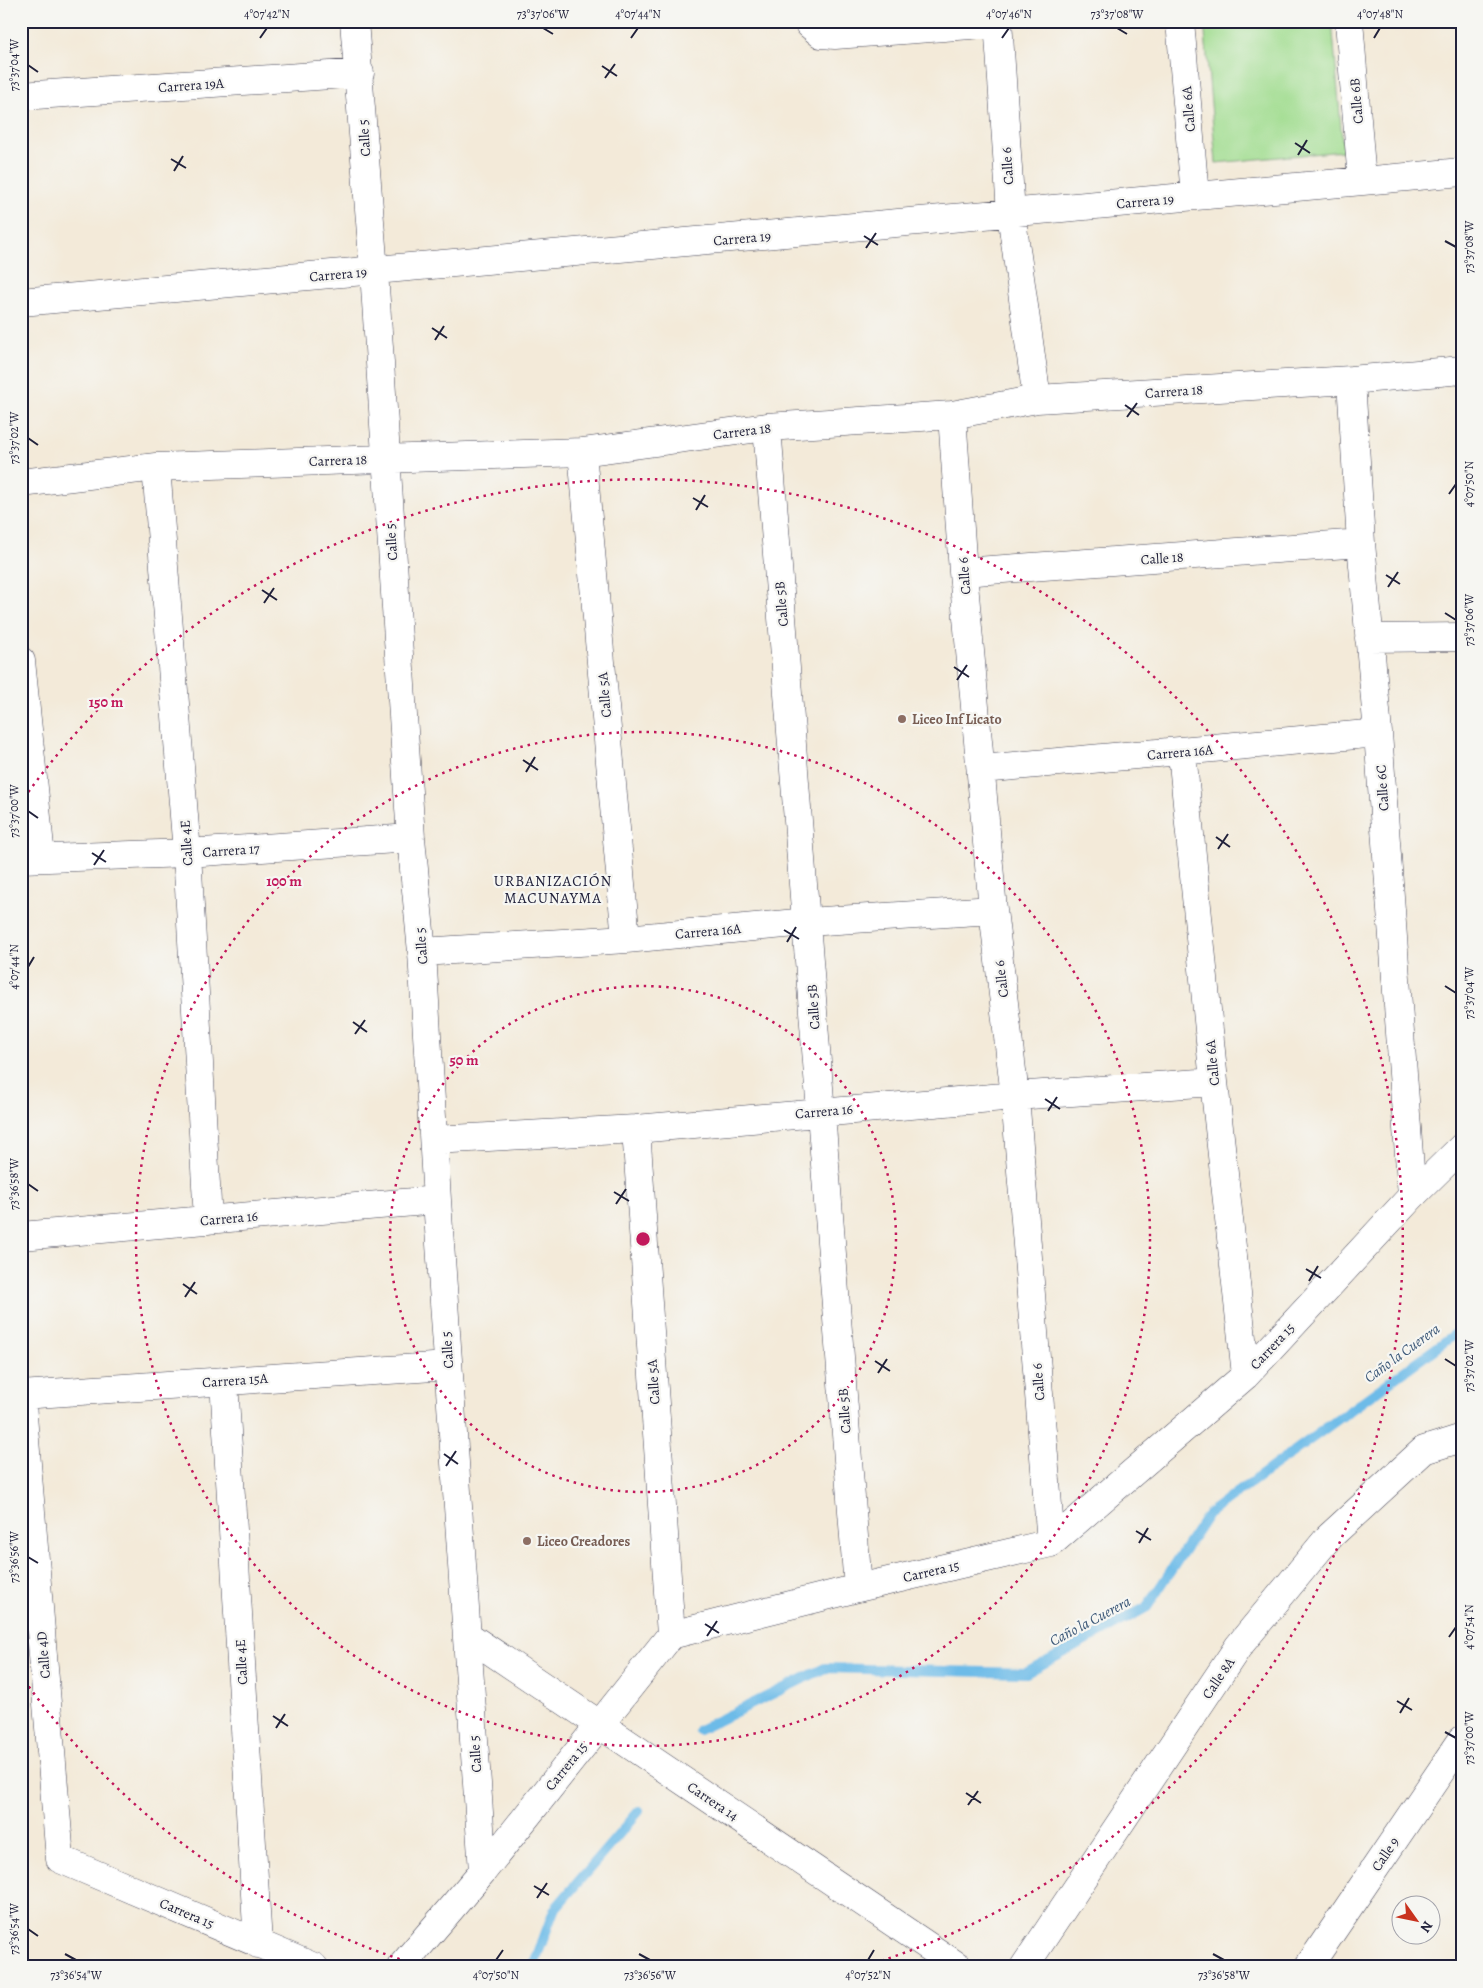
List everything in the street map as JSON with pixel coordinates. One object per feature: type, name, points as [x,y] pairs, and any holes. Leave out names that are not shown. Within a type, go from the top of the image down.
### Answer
[{"type":"street","name":"Calle 5","points":[[354,21],[360,73],[374,271],[411,838],[422,952],[483,1871]]},
{"type":"street","name":"Calle 6A","points":[[1180,21],[1195,196]]},
{"type":"street","name":"Calle 6B","points":[[1349,21],[1362,181]]},
{"type":"street","points":[[812,26],[822,34],[835,35],[998,22]]},
{"type":"street","name":"Calle 6","points":[[998,22],[1010,213],[1037,399]]},
{"type":"street","name":"Carrera 19A","points":[[21,96],[360,73]]},
{"type":"street","name":"Carrera 19","points":[[21,302],[1462,172]]},
{"type":"street","name":"Carrera 18","points":[[21,483],[156,467],[582,452],[767,427],[952,415],[1037,399],[1351,380],[1462,370]]},
{"type":"street","name":"Calle 6C","points":[[1351,380],[1361,543],[1378,733],[1412,1196]]},
{"type":"street","name":"Calle 6","points":[[952,415],[963,572],[993,910],[1015,1096],[1051,1543]]},
{"type":"street","name":"Calle 5B","points":[[767,427],[808,922],[820,1112],[858,1588]]},
{"type":"street","name":"Calle 5A","points":[[582,452],[626,939]]},
{"type":"street","name":"Calle 4E","points":[[156,467],[187,853],[208,1220]]},
{"type":"street","name":"Calle 18","points":[[963,572],[1361,543]]},
{"type":"street","points":[[1369,638],[1462,637]]},
{"type":"street","points":[[21,662],[31,858]]},
{"type":"street","name":"Carrera 16A","points":[[981,769],[1378,733]]},
{"type":"street","name":"Calle 6A","points":[[1182,752],[1214,1082],[1246,1375]]},
{"type":"street","name":"Carrera 17","points":[[31,858],[187,853],[411,838]]},
{"type":"street","name":"Carrera 16A","points":[[422,952],[626,939],[808,922],[993,910]]},
{"type":"street","name":"Carrera 16","points":[[434,1140],[636,1129],[1015,1096],[1214,1082]]},
{"type":"street","name":"Calle 5A","points":[[636,1129],[671,1635]]},
{"type":"street","name":"Carrera 15","points":[[401,1967],[483,1871],[671,1635],[858,1588],[1051,1543],[1246,1375],[1412,1196],[1462,1147]]},
{"type":"street","name":"Carrera 16","points":[[21,1236],[437,1200]]},
{"type":"street","name":"Carrera 15A","points":[[21,1394],[448,1366]]},
{"type":"street","name":"Calle 4E","points":[[224,1381],[258,1944]]},
{"type":"street","name":"Calle 4D","points":[[21,1394],[60,1859]]},
{"type":"street","name":"Calle 8A","points":[[1024,1967],[1238,1647],[1328,1538],[1424,1450],[1462,1438]]},
{"type":"street","name":"Carrera 14","points":[[467,1635],[945,1963]]},
{"type":"street","name":"Calle 9","points":[[1308,1967],[1462,1740]]},
{"type":"street","name":"Carrera 15","points":[[60,1859],[314,1967]]},
{"type":"green space","points":[[1204,21],[1332,21],[1343,151],[1216,163]]},
{"type":"waterway","name":"Caño la Cuerera","points":[[699,1730],[825,1668],[1026,1673],[1147,1607],[1208,1514],[1462,1329]]},
{"type":"waterway","name":"Caño la Cuerera","points":[[533,1967],[554,1910],[639,1811]]},
{"type":"place","name":"Liceo Inf Licato","points":[[902,719]]},
{"type":"place","name":"Liceo Creadores","points":[[527,1541]]},
{"type":"district","name":"URBANIZACIÓN MACUNAYMA","points":[[553,890]]}]
